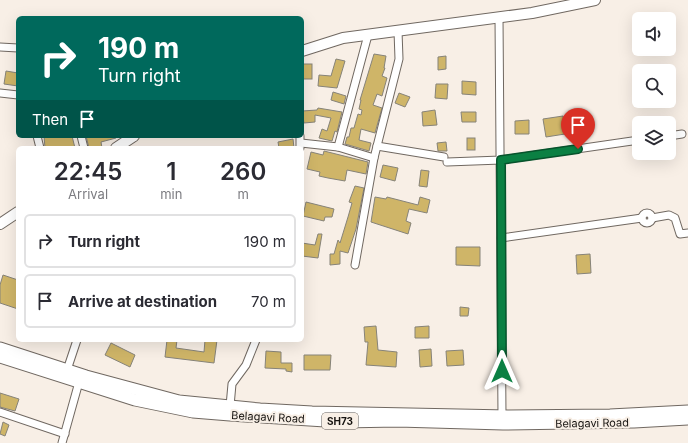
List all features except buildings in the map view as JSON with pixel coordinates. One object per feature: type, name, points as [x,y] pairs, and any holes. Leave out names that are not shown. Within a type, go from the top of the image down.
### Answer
[{"type":"main road","points":[[304,50],[343,38],[499,18],[595,0]]},
{"type":"main road","points":[[119,146],[131,138]]},
{"type":"main road","points":[[0,223],[16,213]]},
{"type":"main road","points":[[0,348],[66,370],[179,401],[230,406],[312,412],[502,415],[610,415],[688,411]]},
{"type":"main road","name":"Belagavi Road","points":[[0,357],[134,400],[193,412],[341,422],[398,421],[503,424],[634,422],[688,419]]},
{"type":"street","points":[[499,18],[502,415]]},
{"type":"street","points":[[355,265],[374,158],[399,59],[398,31]]},
{"type":"street","points":[[338,147],[368,35]]},
{"type":"street","points":[[0,47],[16,49]]},
{"type":"street","points":[[0,93],[16,95]]},
{"type":"street","points":[[676,135],[682,134]]},
{"type":"street","points":[[377,146],[445,159],[501,160],[632,141]]},
{"type":"street","points":[[300,142],[338,147],[374,158]]},
{"type":"street","points":[[501,238],[642,218],[645,213],[651,215],[652,218],[668,215],[675,218],[680,234],[688,233]]},
{"type":"street","points":[[66,370],[76,342]]},
{"type":"street","points":[[230,406],[232,384],[246,365],[255,342]]},
{"type":"street","points":[[62,443],[79,382]]},
{"type":"street","points":[[0,412],[65,434]]},
{"type":"route","points":[[502,371],[501,160],[578,149]]}]
